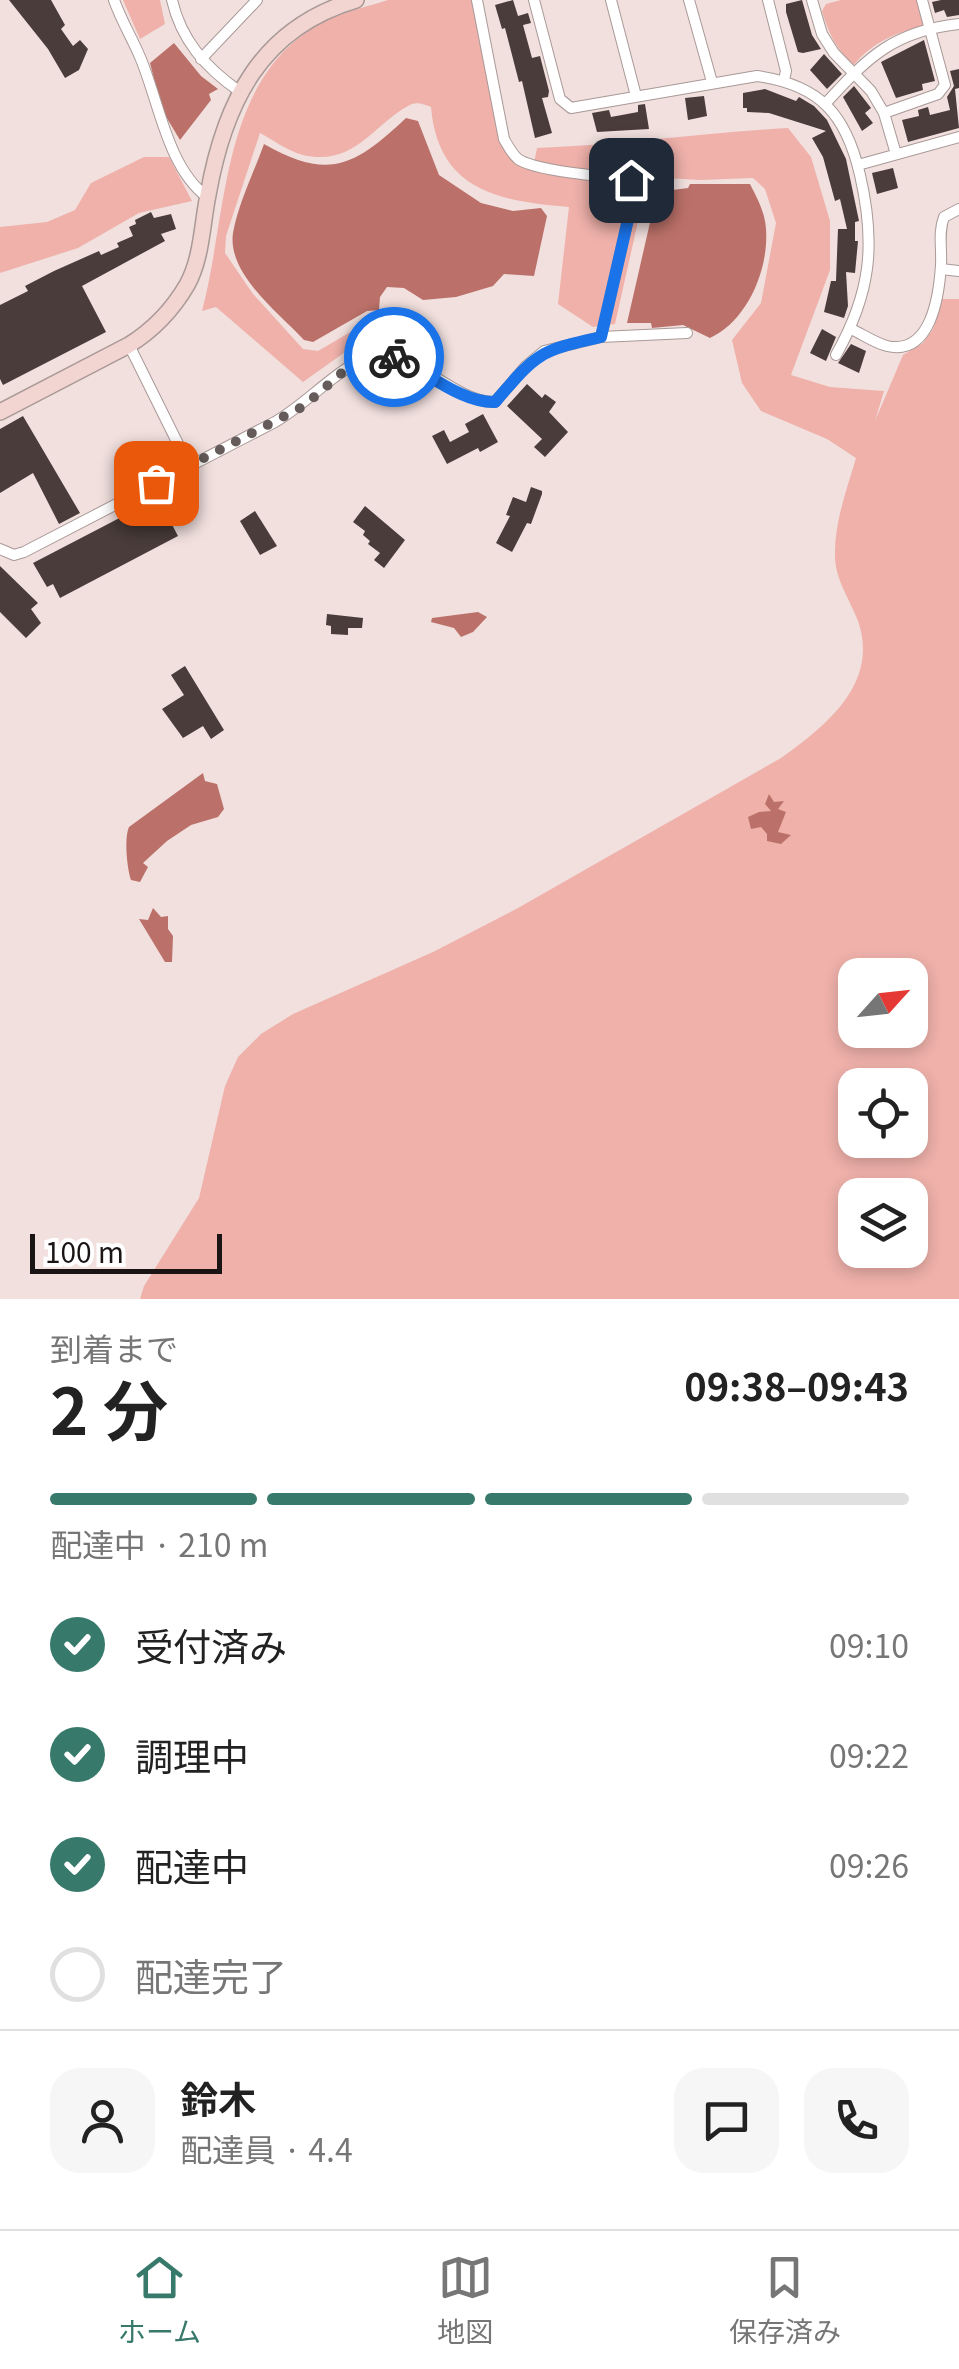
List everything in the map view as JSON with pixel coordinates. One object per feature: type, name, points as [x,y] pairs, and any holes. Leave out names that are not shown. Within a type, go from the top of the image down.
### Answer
[{"type":"street","points":[[114,0],[140,57],[157,115],[194,187],[207,196]]},
{"type":"street","points":[[172,0],[176,18],[191,47],[239,91]]},
{"type":"street","points":[[201,59],[257,0]]},
{"type":"street","points":[[0,412],[129,345],[170,310],[189,282],[221,136],[239,91],[258,63],[284,38],[314,18],[356,0]]},
{"type":"street","points":[[477,0],[504,139],[512,152],[520,160],[540,166],[631,180],[635,189],[601,337]]},
{"type":"street","points":[[534,0],[560,100],[571,108],[757,76],[784,80],[826,103],[844,126],[858,165],[868,211],[870,253],[866,283],[851,329],[836,355]]},
{"type":"street","points":[[611,0],[636,96]]},
{"type":"street","points":[[689,0],[712,82]]},
{"type":"street","points":[[768,0],[786,71],[784,80]]},
{"type":"street","points":[[884,113],[938,94],[945,85],[922,0]]},
{"type":"street","points":[[814,1],[822,34],[834,53],[871,91],[884,113],[896,154]]},
{"type":"street","points":[[826,103],[887,44],[929,28],[959,24]]},
{"type":"street","points":[[858,165],[959,137]]},
{"type":"street","points":[[851,329],[885,346],[903,347],[928,329],[941,269],[941,225],[944,217],[959,209]]},
{"type":"street","points":[[941,269],[959,271]]},
{"type":"street","points":[[0,549],[14,555],[24,552],[304,406],[368,356],[390,355],[456,390],[495,402],[544,351],[601,337],[687,333]]},
{"type":"street","points":[[129,345],[189,466]]},
{"type":"shaded area","points":[[123,0],[160,0],[165,24],[140,39]]},
{"type":"shaded area","points":[[388,0],[473,0],[502,143],[533,168],[537,148],[788,128],[811,157],[830,221],[830,270],[791,375],[830,387],[884,391],[875,421],[903,355],[923,343],[933,329],[942,299],[959,299],[959,1299],[140,1299],[144,1286],[199,1198],[225,1086],[238,1057],[261,1034],[293,1014],[433,952],[518,908],[781,758],[815,732],[844,701],[861,664],[863,644],[858,621],[840,581],[835,556],[839,519],[856,458],[827,439],[761,411],[742,383],[732,340],[761,303],[776,223],[765,189],[753,178],[648,177],[615,324],[593,327],[558,304],[569,207],[496,195],[459,174],[436,135],[431,107],[411,104],[362,142],[336,155],[303,155],[260,133],[226,236],[225,253],[253,294],[303,349],[318,351],[359,327],[355,345],[303,382],[216,307],[202,311],[234,147],[248,108],[267,73],[293,43],[329,19]]},
{"type":"shaded area","points":[[841,0],[917,0],[923,26],[885,40],[854,65],[834,41],[822,11],[826,4]]},
{"type":"shaded area","points":[[174,43],[201,76],[218,89],[209,94],[211,100],[180,140],[162,110],[150,63]]},
{"type":"shaded area","points":[[406,118],[418,121],[439,175],[481,203],[513,211],[541,208],[547,216],[534,276],[504,274],[493,286],[456,297],[423,300],[404,288],[387,287],[380,297],[379,310],[367,311],[313,342],[304,340],[246,278],[233,248],[239,211],[264,144],[306,162],[340,163],[371,148]]},
{"type":"shaded area","points":[[144,157],[169,157],[192,201],[139,213],[78,248],[0,273],[0,227],[47,222],[75,210],[91,183]]},
{"type":"shaded area","points":[[690,184],[750,184],[765,223],[764,261],[753,292],[735,320],[710,338],[683,325],[652,328],[651,323],[627,323],[657,192],[688,188]]},
{"type":"shaded area","points":[[478,612],[487,617],[473,632],[461,637],[454,628],[431,622],[432,618]]},
{"type":"shaded area","points":[[203,773],[205,781],[217,784],[224,809],[218,817],[191,825],[167,841],[143,863],[148,867],[140,882],[131,880],[129,827]]},
{"type":"shaded area","points":[[769,794],[774,802],[784,801],[778,809],[786,812],[778,832],[791,835],[781,844],[767,841],[761,827],[751,829],[748,817],[771,811],[765,804]]},
{"type":"shaded area","points":[[153,908],[161,917],[168,916],[168,929],[173,936],[172,962],[165,962],[139,919],[148,920]]},
{"type":"building","points":[[9,0],[51,0],[65,25],[61,29],[73,46],[80,40],[88,49],[79,70],[65,78],[48,49]]},
{"type":"building","points":[[513,0],[518,16],[528,13],[531,23],[523,25],[532,58],[540,56],[549,91],[548,97],[542,98],[552,133],[535,138],[522,81],[519,82],[495,5]]},
{"type":"building","points":[[802,0],[812,35],[821,49],[803,53],[798,52],[786,12],[786,4]]},
{"type":"building","points":[[959,0],[959,15],[947,17],[944,10],[935,13],[932,2]]},
{"type":"building","points":[[924,40],[935,81],[922,84],[923,90],[896,98],[881,62]]},
{"type":"building","points":[[824,54],[842,74],[827,89],[810,70]]},
{"type":"building","points":[[959,69],[959,88],[955,89],[959,128],[908,142],[902,120],[919,116],[918,110],[928,107],[930,115],[950,110],[947,97],[954,86],[950,71]]},
{"type":"building","points":[[854,86],[871,108],[865,113],[873,123],[862,131],[843,97]]},
{"type":"building","points":[[765,89],[796,101],[799,97],[814,106],[827,120],[846,159],[859,221],[855,222],[855,273],[846,272],[848,306],[844,318],[824,312],[831,281],[836,281],[838,229],[847,229],[840,199],[835,201],[823,157],[812,138],[826,131],[769,113],[747,112],[743,108],[743,93]]},
{"type":"building","points":[[704,96],[707,116],[688,120],[685,98]]},
{"type":"building","points":[[645,104],[649,129],[597,132],[592,113],[609,110],[611,117],[638,112],[638,105]]},
{"type":"building","points":[[893,168],[898,188],[877,194],[872,173]]},
{"type":"building","points":[[151,212],[154,218],[171,214],[176,229],[161,234],[165,241],[82,286],[106,332],[3,385],[0,305],[28,291],[25,286],[54,271],[99,251],[101,255],[119,247],[117,243],[133,236],[129,227],[136,224],[135,220]]},
{"type":"building","points":[[822,329],[836,337],[826,361],[810,353]]},
{"type":"building","points":[[851,344],[866,351],[859,373],[838,363]]},
{"type":"building","points":[[527,384],[542,398],[545,394],[556,402],[549,412],[568,432],[545,457],[534,447],[542,439],[507,406]]},
{"type":"building","points":[[483,414],[498,442],[447,464],[432,436],[444,430],[450,442],[469,432],[465,424]]},
{"type":"building","points":[[23,416],[80,513],[59,524],[33,473],[0,493],[0,429]]},
{"type":"building","points":[[531,487],[542,494],[531,524],[527,523],[512,552],[496,543],[510,516],[506,515],[513,497],[526,502]]},
{"type":"building","points":[[158,498],[178,536],[60,598],[53,584],[47,587],[33,563]]},
{"type":"building","points":[[365,506],[405,540],[384,568],[374,560],[380,553],[368,544],[365,531],[353,522]]},
{"type":"building","points":[[255,511],[277,546],[260,555],[240,521]]},
{"type":"building","points":[[0,566],[38,603],[31,609],[41,623],[26,638],[0,612]]},
{"type":"building","points":[[327,614],[363,618],[362,628],[348,628],[348,635],[331,634],[331,626],[326,625]]},
{"type":"building","points":[[185,666],[224,730],[211,739],[203,726],[183,738],[162,709],[184,695],[171,675]]},
{"type":"way so far","points":[[156,483],[304,406],[368,356],[394,357]]},
{"type":"route","points":[[394,357],[456,390],[495,402],[544,351],[601,337],[635,189],[631,180]]}]
